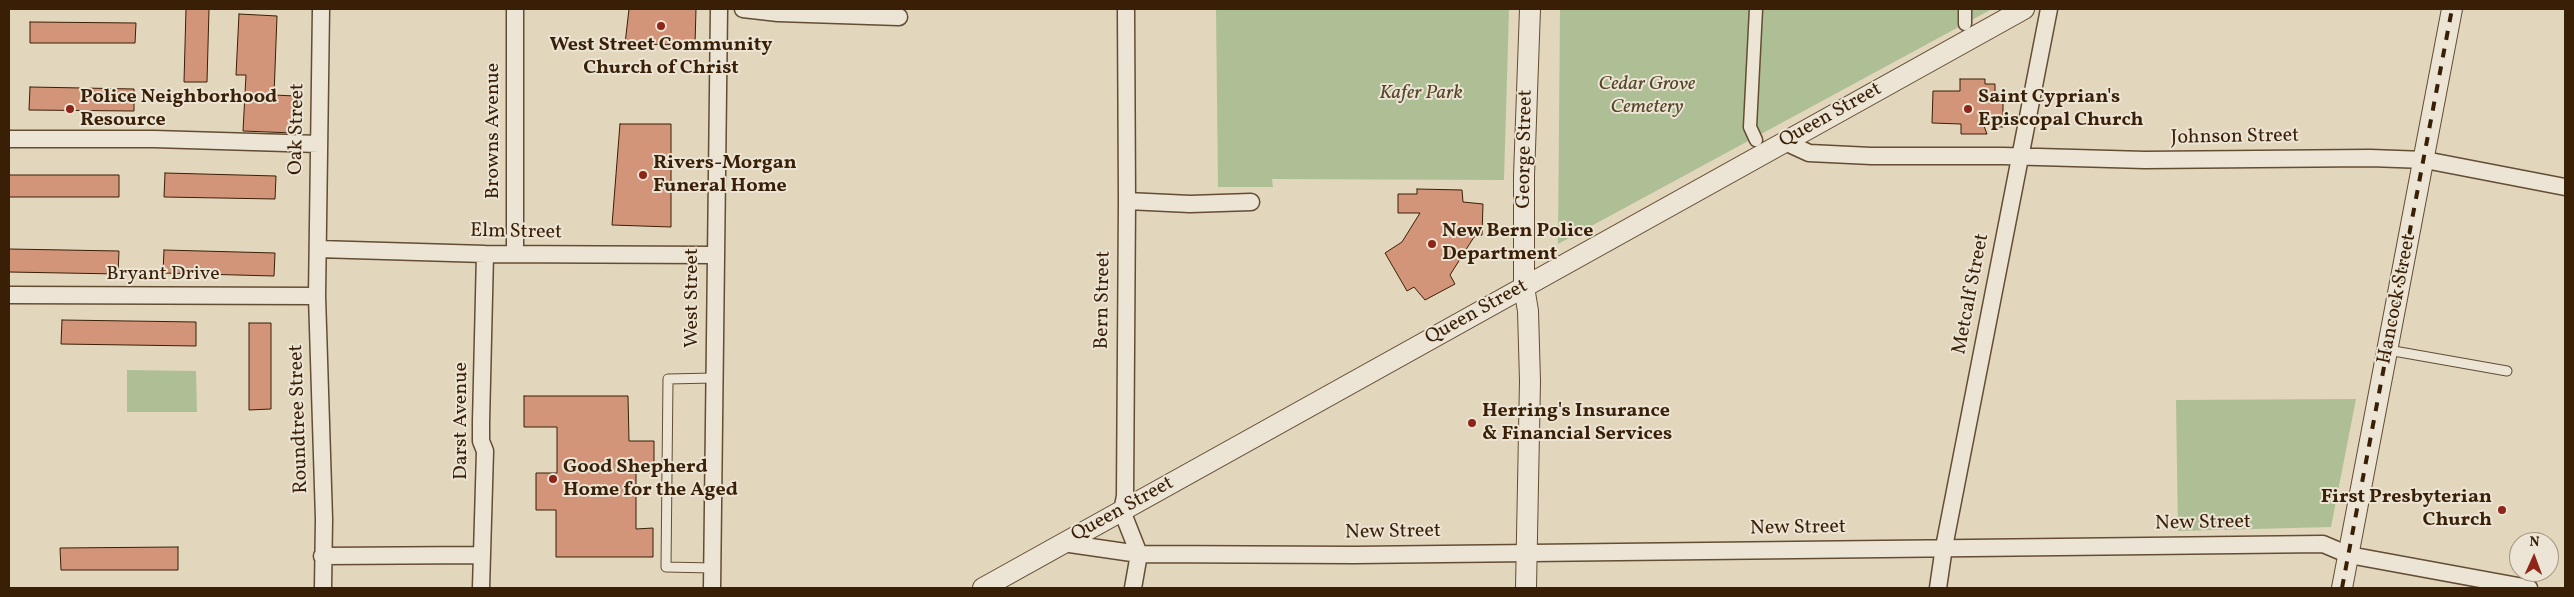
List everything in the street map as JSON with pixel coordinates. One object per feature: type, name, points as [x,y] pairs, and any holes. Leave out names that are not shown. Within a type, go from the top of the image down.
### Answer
[{"type":"street","name":"Oak Street","points":[[318,249],[321,9]]},
{"type":"street","name":"Browns Avenue","points":[[514,9],[515,253]]},
{"type":"street","name":"West Street","points":[[712,588],[714,255],[719,9]]},
{"type":"street","points":[[743,9],[778,13],[899,17]]},
{"type":"street","name":"Bern Street","points":[[1126,9],[1125,496],[1122,511],[1139,554]]},
{"type":"street","name":"George Street","points":[[1526,588],[1530,381],[1528,311],[1524,287],[1524,176],[1530,9]]},
{"type":"street","points":[[1756,9],[1750,127],[1756,140]]},
{"type":"street","points":[[1965,9],[1965,24]]},
{"type":"street","name":"Queen Street","points":[[983,588],[2024,9]]},
{"type":"street","name":"Metcalf Street","points":[[1938,588],[1944,548],[2049,9]]},
{"type":"street","name":"Hancock Street","points":[[2342,588],[2425,160],[2452,9]]},
{"type":"street","points":[[9,139],[154,139],[319,144]]},
{"type":"street","name":"Johnson Street","points":[[1785,142],[1809,153],[1824,154],[2020,156],[2145,160],[2370,158],[2425,160],[2565,187]]},
{"type":"street","points":[[1127,201],[1190,204],[1251,202]]},
{"type":"street","name":"Elm Street","points":[[318,249],[485,254],[714,255]]},
{"type":"street","name":"Roundtree Street","points":[[318,249],[317,296],[324,519],[323,588]]},
{"type":"street","name":"Darst Avenue","points":[[481,588],[485,451],[481,441],[481,422],[485,254]]},
{"type":"street","name":"Bryant Drive","points":[[9,296],[317,296]]},
{"type":"street","name":"New Street","points":[[1063,543],[1139,554],[1354,555],[2323,544],[2349,555],[2473,583],[2530,588]]},
{"type":"street","points":[[322,556],[482,554]]},
{"type":"street","points":[[1133,588],[1139,554]]},
{"type":"lane","points":[[2388,350],[2507,371]]},
{"type":"lane","points":[[712,568],[666,567],[666,547],[668,379],[713,378]]},
{"type":"green space","name":"Kafer Park","points":[[1216,9],[1509,9],[1504,180],[1272,179],[1273,187],[1218,187]]},
{"type":"green space","name":"Cedar Grove Cemetery","points":[[1560,9],[1992,9],[1558,244]]},
{"type":"green space","points":[[127,370],[196,371],[197,412],[127,412]]},
{"type":"green space","points":[[2356,399],[2331,527],[2178,531],[2176,400]]},
{"type":"building","points":[[186,9],[209,9],[207,82],[184,82]]},
{"type":"building","name":"West Street Community Church of Christ","points":[[629,9],[696,9],[695,45],[625,44]]},
{"type":"building","points":[[239,14],[277,16],[274,95],[295,96],[293,133],[243,131],[246,75],[236,75]]},
{"type":"building","points":[[30,22],[136,23],[135,43],[30,43]]},
{"type":"building","name":"Saint Cyprian's Episcopal Church","points":[[1960,79],[1985,79],[1985,84],[1995,84],[1995,94],[2003,94],[2003,127],[1984,126],[1987,134],[1961,134],[1961,124],[1932,123],[1933,91],[1960,91]]},
{"type":"building","points":[[30,87],[134,89],[134,111],[29,110]]},
{"type":"building","name":"Rivers-Morgan Funeral Home","points":[[620,124],[671,124],[671,227],[612,225]]},
{"type":"building","points":[[165,173],[276,176],[275,199],[164,197]]},
{"type":"building","points":[[9,175],[119,175],[119,197],[9,197]]},
{"type":"building","name":"New Bern Police Department","points":[[1417,189],[1462,190],[1463,202],[1483,204],[1482,235],[1474,237],[1450,275],[1455,284],[1425,300],[1414,287],[1407,291],[1385,253],[1402,242],[1420,213],[1398,213],[1398,194],[1417,194]]},
{"type":"building","points":[[9,249],[119,251],[118,274],[9,272]]},
{"type":"building","points":[[164,250],[275,253],[274,276],[163,273]]},
{"type":"building","points":[[62,320],[196,322],[196,346],[61,344]]},
{"type":"building","points":[[249,323],[271,323],[271,409],[249,410]]},
{"type":"building","name":"Good Shepherd Home for the Aged","points":[[524,396],[628,396],[629,441],[654,441],[654,471],[636,471],[636,529],[653,528],[653,557],[556,557],[556,510],[536,510],[536,473],[557,473],[557,427],[524,427]]},
{"type":"building","points":[[178,547],[178,570],[61,570],[60,548]]},
{"type":"railway","points":[[2342,588],[2452,9]]},
{"type":"place","name":"West Street Community Church of Christ","points":[[661,26]]},
{"type":"place","name":"Police Neighborhood Resource","points":[[70,109]]},
{"type":"place","name":"Saint Cyprian's Episcopal Church","points":[[1968,109]]},
{"type":"place","name":"Rivers-Morgan Funeral Home","points":[[643,175]]},
{"type":"place","name":"New Bern Police Department","points":[[1432,244]]},
{"type":"place","name":"Herring's Insurance & Financial Services","points":[[1472,423]]},
{"type":"place","name":"Good Shepherd Home for the Aged","points":[[553,479]]},
{"type":"place","name":"First Presbyterian Church","points":[[2502,510]]}]
